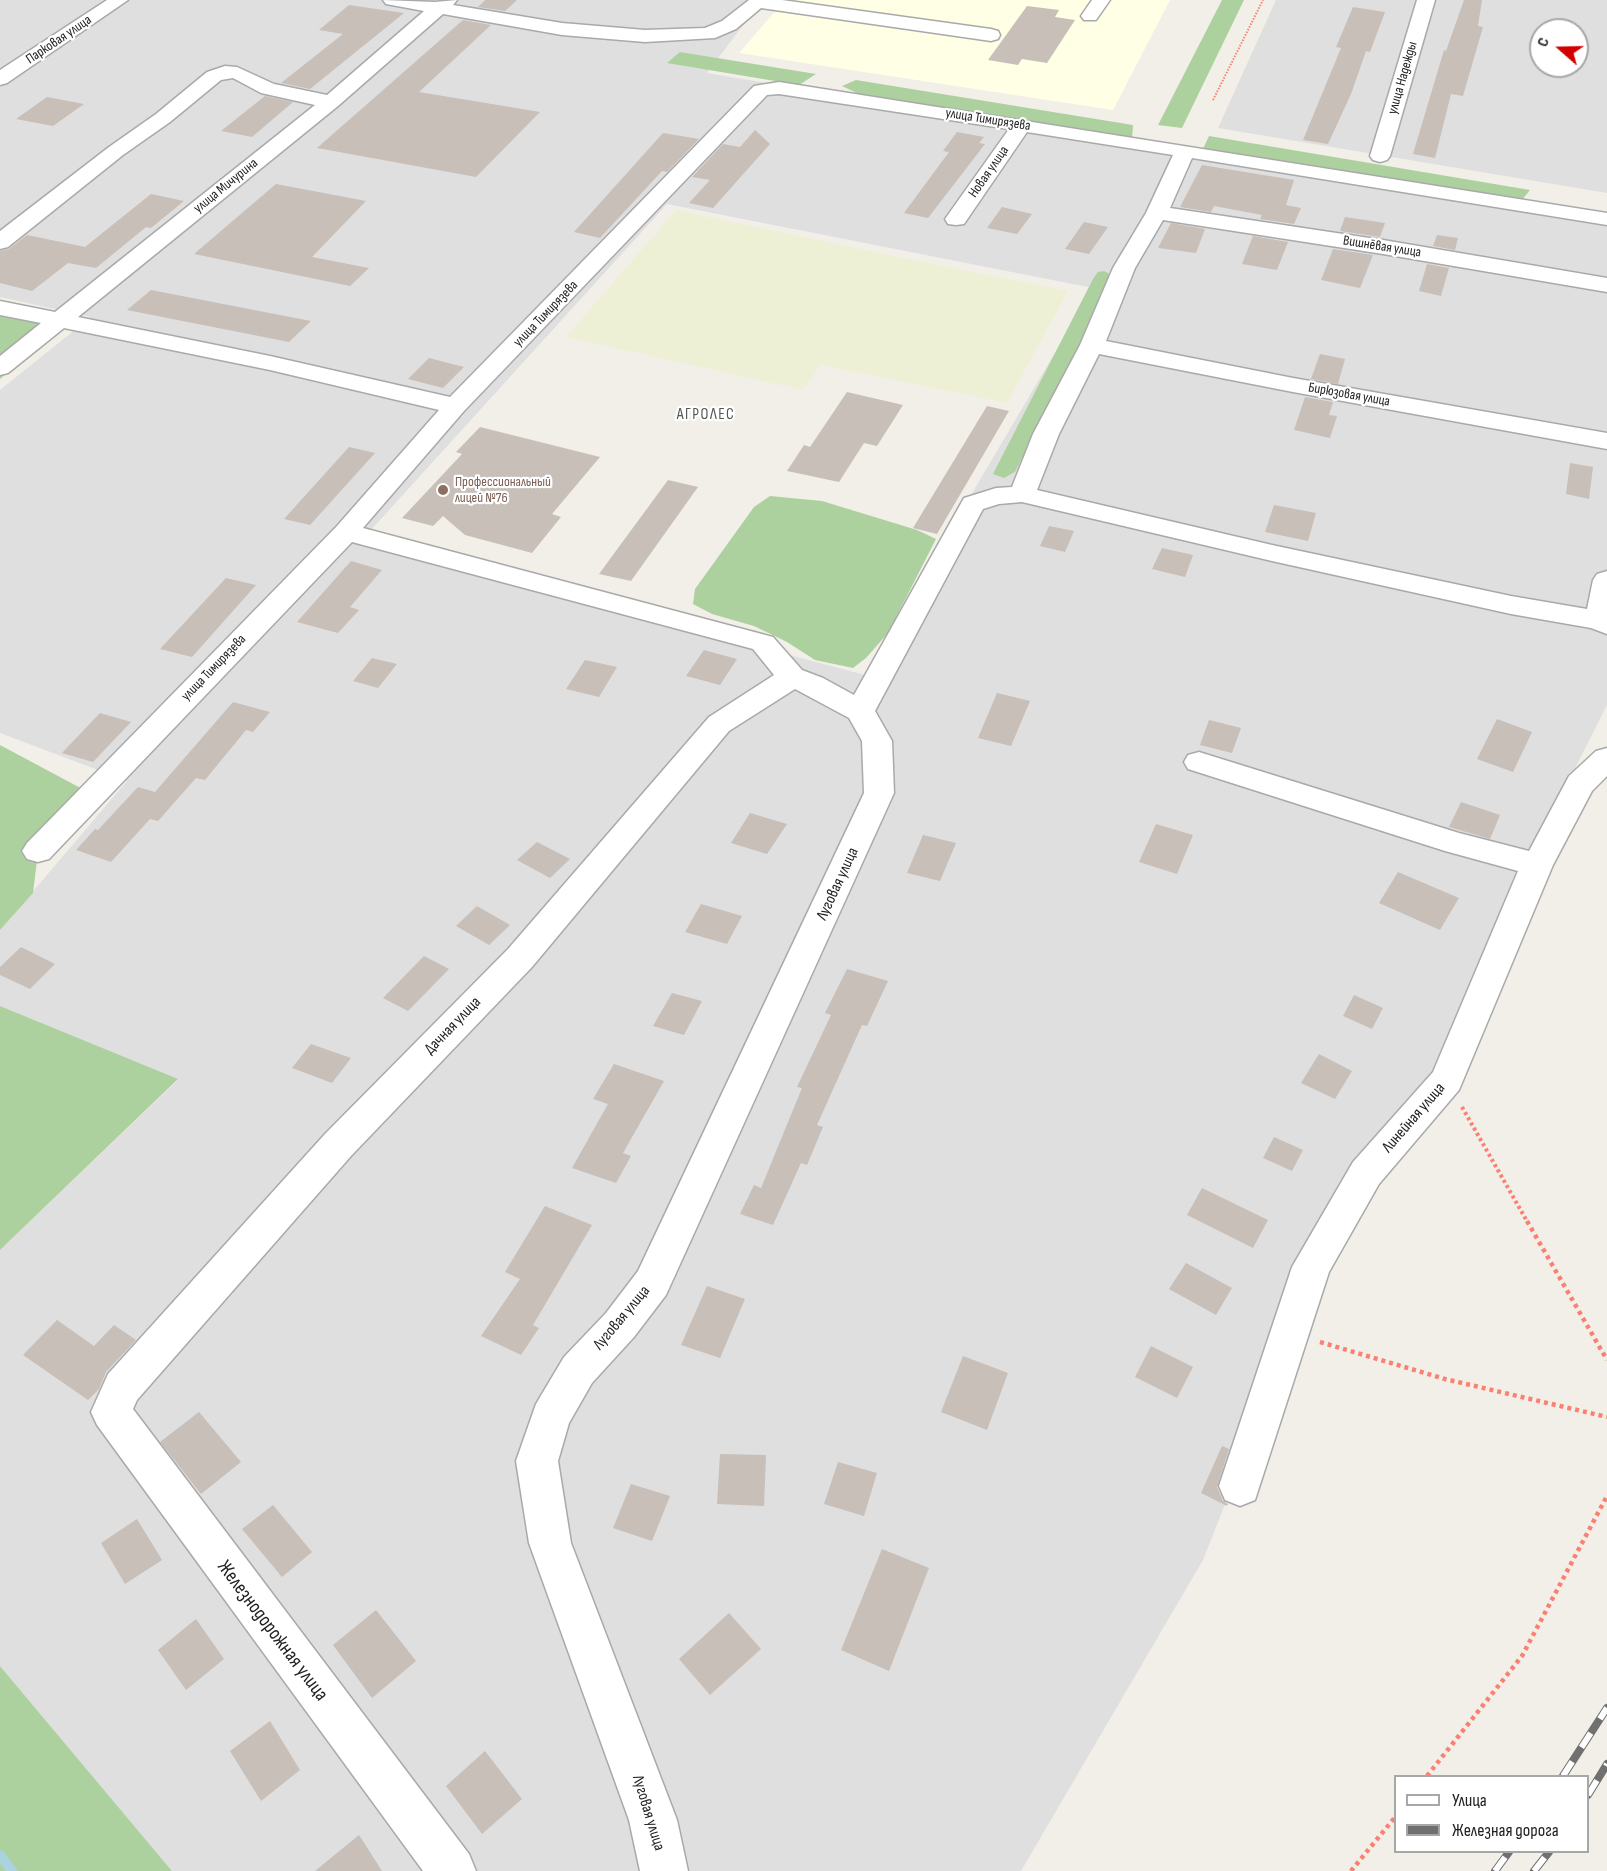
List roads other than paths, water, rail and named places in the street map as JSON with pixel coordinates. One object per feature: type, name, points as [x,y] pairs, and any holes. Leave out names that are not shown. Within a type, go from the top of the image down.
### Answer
[{"type":"street","name":"Парковая улица","points":[[0,79],[119,0]]},
{"type":"street","points":[[392,0],[443,4],[562,29],[645,36],[708,34],[729,25],[759,1],[991,35]]},
{"type":"street","points":[[1090,16],[1101,0]]},
{"type":"street","name":"улица Надежды","points":[[1380,156],[1426,0]]},
{"type":"street","name":"улица Мичурина","points":[[0,368],[331,102],[443,4]]},
{"type":"street","points":[[0,242],[219,74],[237,73],[268,89],[331,102]]},
{"type":"street","name":"улица Тимирязева","points":[[39,851],[346,531],[455,406],[761,90],[779,88],[1022,125],[1607,219]]},
{"type":"street","name":"Новая улица","points":[[956,219],[1022,125]]},
{"type":"street","points":[[1022,494],[1046,434],[1092,345],[1124,268],[1156,213],[1185,151]]},
{"type":"street","name":"Вишнёвая улица","points":[[1156,213],[1383,247],[1607,285]]},
{"type":"street","points":[[0,309],[270,363],[455,406]]},
{"type":"street","name":"Бирюзовая улица","points":[[1092,345],[1293,385],[1607,441]]},
{"type":"street","points":[[346,531],[763,643],[792,677],[813,685],[860,711],[973,504],[996,496],[1022,494],[1272,553],[1512,605],[1603,622],[1607,580]]},
{"type":"street","name":"Дачная улица","points":[[122,1387],[338,1145],[520,958],[719,724],[792,677]]},
{"type":"street","name":"Луговая улица","points":[[664,1871],[653,1820],[550,1543],[537,1461],[550,1416],[578,1370],[620,1325],[652,1283],[879,793],[877,741],[860,711]]},
{"type":"street","name":"Линейная улица","points":[[1240,1486],[1311,1267],[1366,1173],[1447,1080],[1537,865],[1580,784],[1607,758]]},
{"type":"street","points":[[1199,762],[1456,843],[1537,865]]},
{"type":"street","name":"Железнодорожная улица","points":[[122,1387],[111,1412],[452,1871]]},
{"type":"waterway","points":[[0,1855],[12,1871]]},
{"type":"railway","points":[[1564,1775],[1607,1708]]},
{"type":"railway","points":[[1589,1793],[1607,1764]]},
{"type":"railway","points":[[1495,1871],[1508,1853]]},
{"type":"railway","points":[[1534,1871],[1548,1853]]},
{"type":"place","name":"Профессиональный лицей №76","points":[[443,490]]},
{"type":"district","name":"АГРОЛЕС","points":[[706,415]]}]
